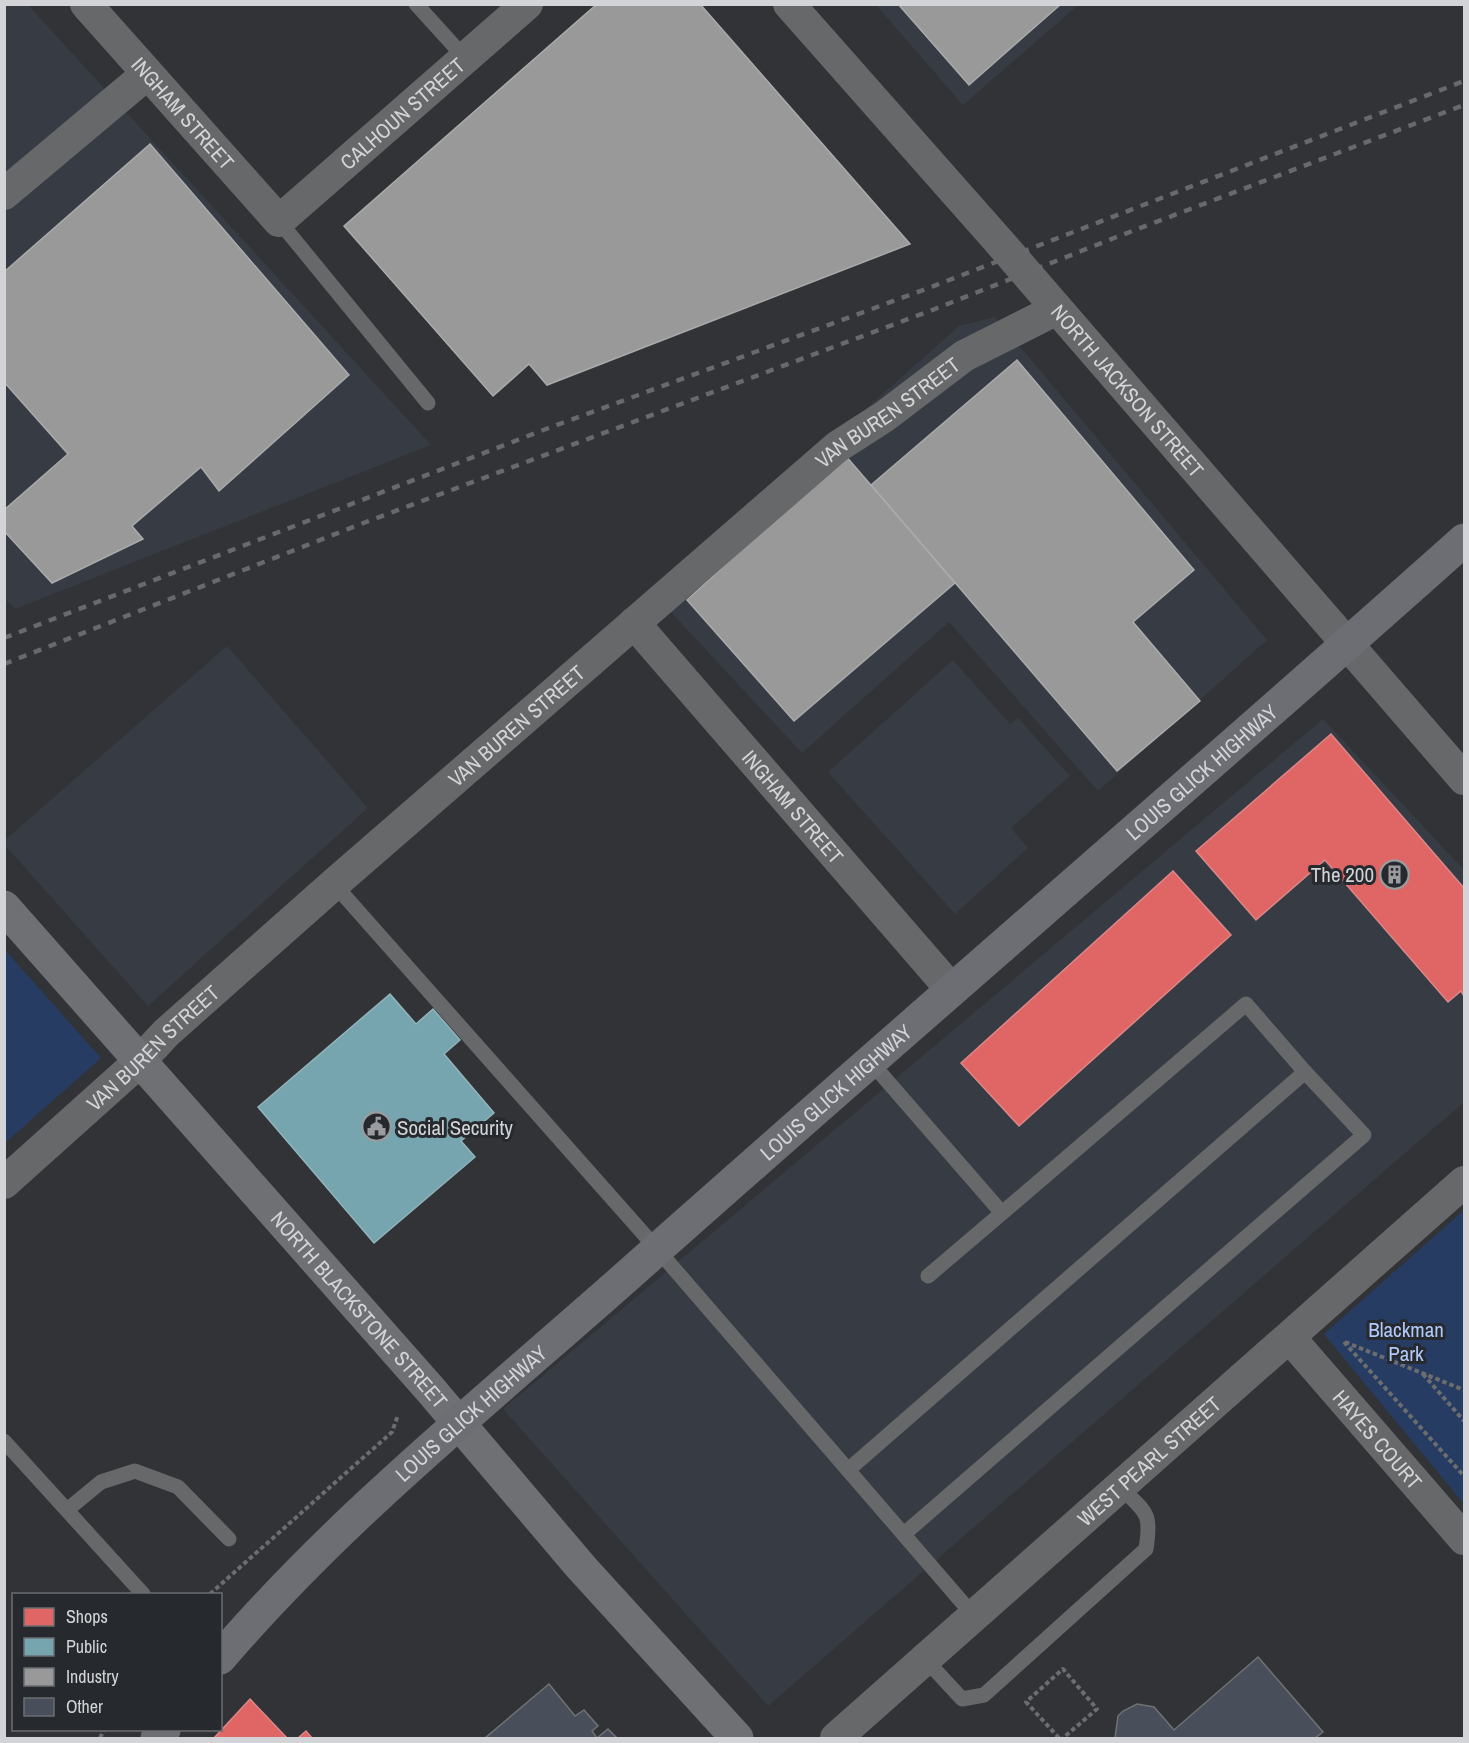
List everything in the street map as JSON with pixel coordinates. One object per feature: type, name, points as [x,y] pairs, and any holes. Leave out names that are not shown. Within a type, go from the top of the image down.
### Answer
[{"type":"main road","name":"LOUIS GLICK HIGHWAY","points":[[222,1656],[332,1539],[459,1424],[869,1060],[1464,540]]},
{"type":"main road","name":"NORTH BLACKSTONE STREET","points":[[4,908],[459,1424],[581,1567],[737,1738]]},
{"type":"street","name":"INGHAM STREET","points":[[86,4],[279,221]]},
{"type":"street","name":"CALHOUN STREET","points":[[279,221],[527,4]]},
{"type":"street","name":"NORTH JACKSON STREET","points":[[800,8],[1464,779]]},
{"type":"street","points":[[4,194],[147,74]]},
{"type":"street","name":"VAN BUREN STREET","points":[[4,1183],[139,1062],[166,1033],[334,884],[837,447],[885,416],[964,356],[1057,309]]},
{"type":"street","name":"INGHAM STREET","points":[[634,624],[951,989]]},
{"type":"street","name":"WEST PEARL STREET","points":[[836,1738],[1464,1182]]},
{"type":"street","name":"HAYES COURT","points":[[1290,1338],[1464,1539]]},
{"type":"lane","points":[[416,4],[465,58]]},
{"type":"lane","points":[[279,221],[428,403]]},
{"type":"lane","points":[[334,884],[657,1249],[974,1616]]},
{"type":"lane","points":[[904,1534],[1364,1135],[1245,1004],[928,1276]]},
{"type":"lane","points":[[869,1060],[1002,1213]]},
{"type":"lane","points":[[848,1470],[1305,1071]]},
{"type":"lane","points":[[4,1441],[142,1593]]},
{"type":"lane","points":[[67,1510],[101,1482],[135,1471],[178,1487],[229,1539]]},
{"type":"lane","points":[[926,1659],[962,1699],[984,1695],[1146,1549],[1150,1522],[1147,1514],[1119,1486]]},
{"type":"path","points":[[1464,1390],[1344,1342],[1464,1476]]},
{"type":"path","points":[[1422,1374],[1464,1421]]},
{"type":"path","points":[[211,1593],[392,1432],[398,1415]]},
{"type":"path","points":[[1063,1669],[1097,1709],[1061,1738],[1026,1702],[1063,1669]]},
{"type":"shaded area","points":[[4,5],[28,5],[431,445],[15,609],[4,598]]},
{"type":"shaded area","points":[[876,5],[1078,5],[963,105]]},
{"type":"shaded area","points":[[995,317],[1267,640],[1098,791],[949,622],[802,753],[656,596],[959,326]]},
{"type":"shaded area","points":[[227,646],[368,808],[148,1006],[5,845],[5,840]]},
{"type":"shaded area","points":[[953,660],[1010,724],[1018,718],[1070,776],[1011,828],[1028,848],[955,914],[828,772]]},
{"type":"shaded area","points":[[1323,719],[1464,870],[1464,1102],[768,1706],[503,1409]]},
{"type":"green space","points":[[5,950],[101,1058],[4,1143]]},
{"type":"green space","name":"Blackman Park","points":[[1464,1210],[1464,1504],[1324,1334]]},
{"type":"building: Shops","name":"The 200","points":[[1331,734],[1464,888],[1464,996],[1461,991],[1448,1002],[1325,860],[1256,920],[1196,851]]},
{"type":"building: Shops","points":[[1173,871],[1231,935],[1019,1126],[961,1063]]},
{"type":"building: Shops","points":[[250,1699],[287,1738],[214,1738]]},
{"type":"building: Shops","points":[[306,1731],[312,1738],[298,1738]]},
{"type":"building: Public","name":"Social Security","points":[[390,994],[416,1024],[433,1009],[460,1040],[444,1054],[494,1113],[461,1141],[475,1157],[374,1243],[258,1107]]},
{"type":"building: Industry","points":[[597,4],[700,4],[910,244],[547,385],[529,364],[493,396],[344,226]]},
{"type":"building: Industry","points":[[898,4],[1061,4],[969,85]]},
{"type":"building: Industry","points":[[150,144],[349,375],[219,491],[201,467],[132,526],[143,539],[52,583],[4,531],[4,510],[68,454],[4,382],[4,272]]},
{"type":"building: Industry","points":[[1017,360],[1194,570],[1133,622],[1200,701],[1117,771],[871,485]]},
{"type":"building: Industry","points":[[845,455],[955,583],[794,721],[687,600]]},
{"type":"building: Other","points":[[1258,1657],[1323,1732],[1315,1738],[1115,1738],[1118,1716],[1137,1704],[1154,1707],[1174,1730]]},
{"type":"building: Other","points":[[549,1684],[575,1716],[584,1710],[598,1726],[592,1731],[597,1738],[485,1738]]},
{"type":"building: Other","points":[[608,1729],[617,1738],[597,1738]]},
{"type":"railway","points":[[4,638],[546,429],[926,289],[1464,81]]},
{"type":"railway","points":[[4,664],[366,522],[935,309],[1114,238],[1464,105]]},
{"type":"place","name":"The 200","points":[[1395,874]]},
{"type":"place","name":"Social Security","points":[[376,1127]]}]
